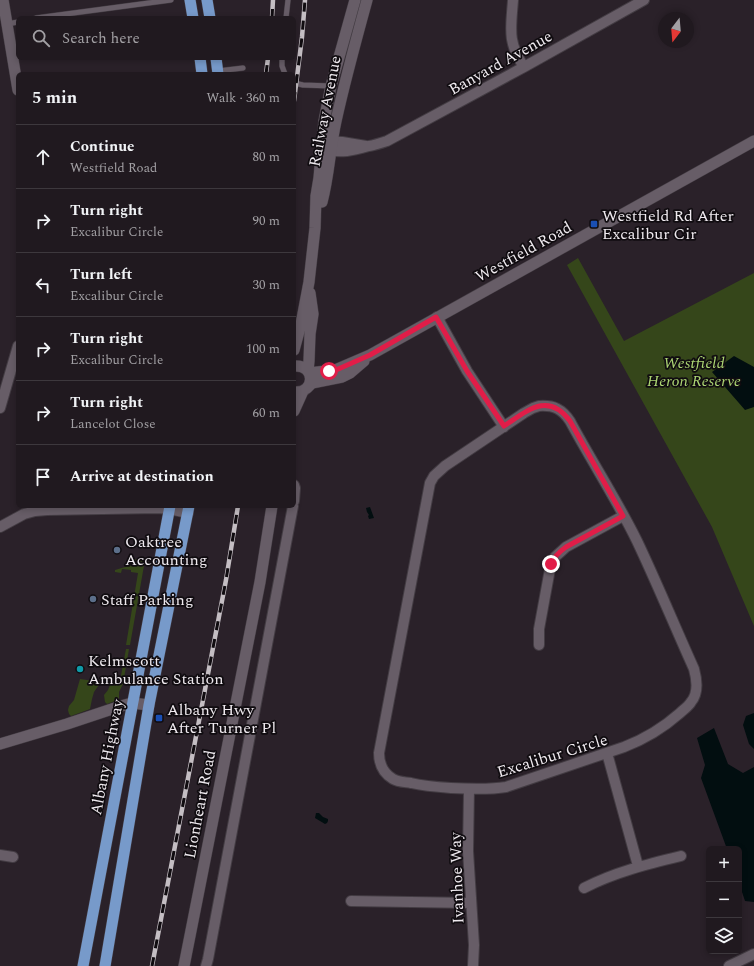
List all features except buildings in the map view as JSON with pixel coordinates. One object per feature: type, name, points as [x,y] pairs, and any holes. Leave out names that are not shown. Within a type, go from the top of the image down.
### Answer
[{"type":"highway","points":[[190,0],[193,16]]},
{"type":"highway","points":[[207,0],[210,16]]},
{"type":"highway","points":[[200,60],[202,72]]},
{"type":"highway","points":[[216,60],[218,72]]},
{"type":"highway","name":"Albany Highway","points":[[83,966],[169,508]]},
{"type":"highway","name":"Albany Highway","points":[[105,966],[150,705],[188,509]]},
{"type":"main road","points":[[3,0],[12,23],[16,72]]},
{"type":"main road","name":"Railway Avenue","points":[[296,343],[309,282],[315,228],[328,176],[324,121],[331,86],[355,0]]},
{"type":"main road","name":"Railway Avenue","points":[[327,146],[336,123],[346,76],[367,0]]},
{"type":"main road","points":[[331,86],[338,86],[340,83],[352,46],[356,39]]},
{"type":"main road","name":"Westfield Road","points":[[308,372],[336,370],[370,355],[754,141]]},
{"type":"main road","name":"Railway Avenue","points":[[301,390],[310,379],[308,372],[310,334],[313,314],[309,282]]},
{"type":"main road","name":"Westfield Road","points":[[301,390],[312,383],[346,376],[370,355]]},
{"type":"main road","points":[[296,366],[302,367],[308,372]]},
{"type":"main road","points":[[296,405],[301,390]]},
{"type":"main road","name":"Lionheart Road","points":[[184,966],[260,582],[272,508]]},
{"type":"main road","points":[[0,744],[132,703],[150,705]]},
{"type":"street","points":[[513,0],[510,27],[511,39],[515,52],[524,67]]},
{"type":"street","name":"Banyard Avenue","points":[[327,146],[351,143],[368,146],[387,141],[644,0]]},
{"type":"street","points":[[436,317],[467,371],[504,426]]},
{"type":"street","points":[[0,408],[16,353]]},
{"type":"street","name":"Excalibur Circle","points":[[539,406],[551,406],[560,410],[570,421],[637,541],[694,669],[697,688],[692,702],[667,724],[651,735],[607,753],[506,787],[469,789],[428,786],[395,780],[382,768],[379,753],[430,483],[434,476],[442,469],[504,426],[539,406]]},
{"type":"street","points":[[1,523],[34,511],[158,508]]},
{"type":"street","points":[[206,966],[293,508]]},
{"type":"street","points":[[539,645],[539,629],[553,560],[566,547],[623,516]]},
{"type":"street","points":[[607,753],[638,866]]},
{"type":"street","name":"Ivanhoe Way","points":[[469,789],[468,851],[474,944],[473,966]]},
{"type":"street","points":[[0,855],[13,857]]},
{"type":"street","points":[[584,888],[600,880],[638,866],[681,856]]},
{"type":"street","points":[[351,901],[471,903]]},
{"type":"street","points":[[729,966],[754,954]]},
{"type":"lane","points":[[51,16],[171,0]]},
{"type":"lane","points":[[286,16],[288,0]]},
{"type":"lane","points":[[282,60],[284,72]]},
{"type":"lane","points":[[223,72],[243,68]]},
{"type":"lane","points":[[296,83],[303,85],[331,86]]},
{"type":"green space","name":"Westfield Heron Reserve","points":[[578,258],[624,341],[754,273],[754,626],[712,527],[567,265]]},
{"type":"green space","points":[[134,559],[145,560],[130,645],[126,645],[138,573],[131,572],[131,570],[122,569],[121,573],[115,572],[115,570],[132,565]]},
{"type":"green space","points":[[126,649],[129,649],[119,698],[107,704],[105,702],[104,695],[110,685],[115,685],[116,680],[120,681]]},
{"type":"green space","points":[[80,679],[101,682],[94,692],[90,709],[71,716],[68,710],[69,706],[74,700]]},
{"type":"shaded area","points":[[734,356],[754,367],[754,407],[745,410],[712,372]]},
{"type":"shaded area","points":[[370,507],[374,518],[369,519],[366,508]]},
{"type":"shaded area","points":[[754,713],[754,749],[749,744],[743,725],[746,716]]},
{"type":"shaded area","points":[[714,728],[728,764],[743,773],[754,767],[754,902],[745,901],[742,892],[742,846],[726,846],[701,778],[705,765],[697,738]]},
{"type":"shaded area","points":[[316,813],[319,813],[328,819],[327,823],[325,824],[315,818]]},
{"type":"railway","points":[[272,16],[273,0]]},
{"type":"railway","points":[[296,85],[305,0]]},
{"type":"railway","points":[[266,72],[268,60]]},
{"type":"railway","points":[[152,966],[226,580],[238,508]]},
{"type":"place","name":"Westfield Rd After Excalibur Cir","points":[[594,224]]},
{"type":"place","name":"Oaktree Accounting","points":[[117,550]]},
{"type":"place","name":"Staff Parking","points":[[93,599]]},
{"type":"place","name":"Kelmscott Ambulance Station","points":[[80,669]]},
{"type":"place","name":"Albany Hwy After Turner Pl","points":[[159,718]]},
{"type":"route","points":[[329,371],[336,370],[370,355],[436,317],[467,371],[504,426],[524,413],[539,406],[551,406],[563,413],[570,421],[623,516],[566,547],[558,554],[551,564]]}]
